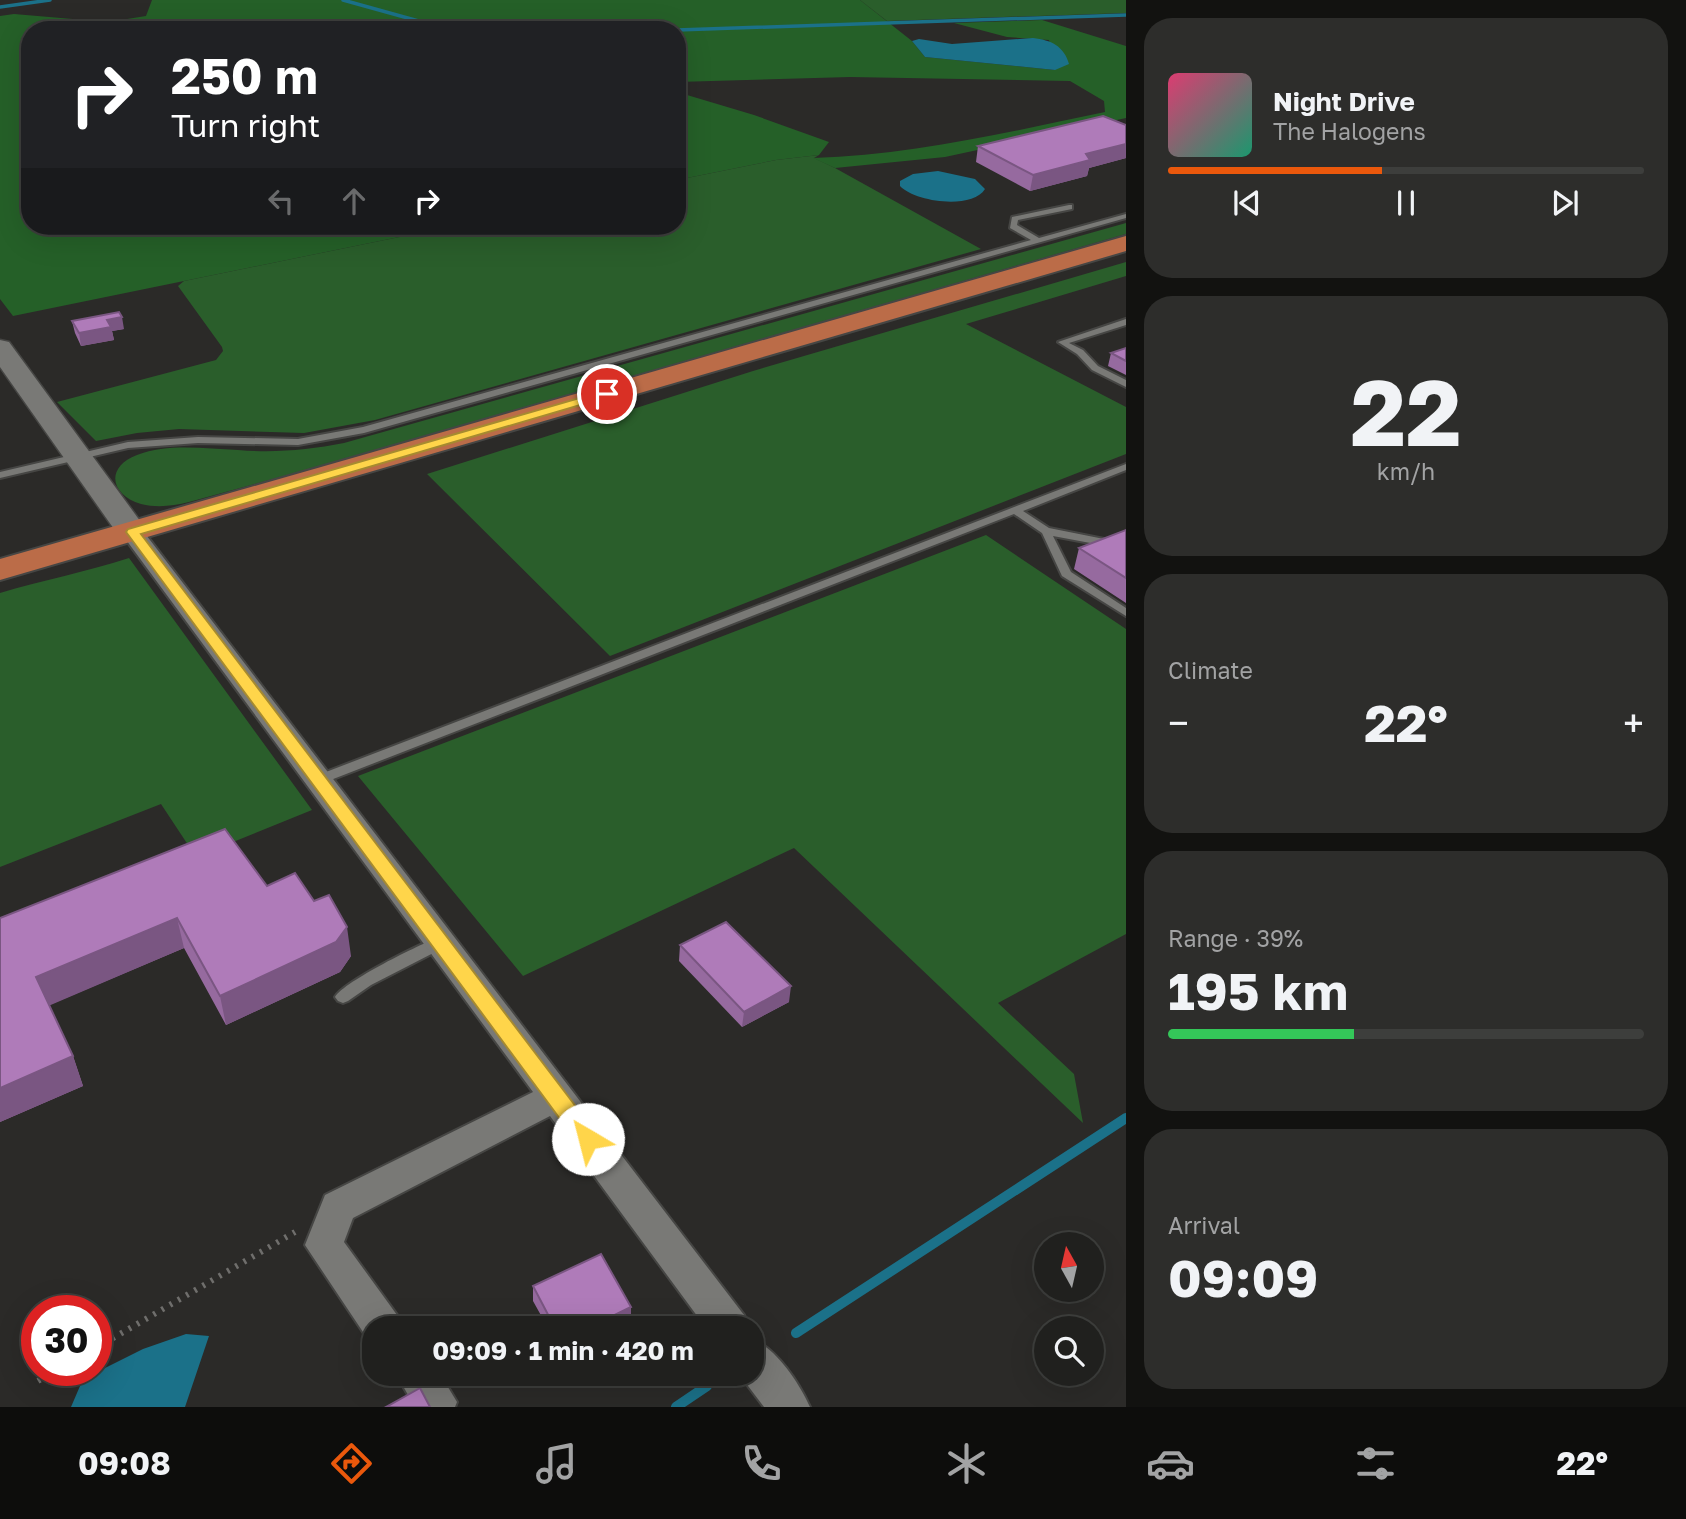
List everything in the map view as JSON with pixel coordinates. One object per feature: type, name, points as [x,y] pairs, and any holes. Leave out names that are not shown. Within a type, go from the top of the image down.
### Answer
[{"type":"main road","points":[[0,570],[1126,243]]},
{"type":"street","points":[[0,348],[76,457],[721,1316]]},
{"type":"street","points":[[374,1316],[324,1245],[338,1207],[556,1097]]},
{"type":"street","points":[[764,1374],[789,1407]]},
{"type":"lane","points":[[1038,241],[1013,226],[1015,219],[1069,207]]},
{"type":"lane","points":[[0,475],[128,445],[163,441],[298,442],[364,430],[1126,216]]},
{"type":"lane","points":[[1126,322],[1062,342],[1080,352],[1095,368],[1126,384]]},
{"type":"lane","points":[[318,780],[1126,467]]},
{"type":"lane","points":[[1015,510],[1046,531],[1104,542],[1126,550]]},
{"type":"lane","points":[[1046,531],[1066,574],[1126,612]]},
{"type":"lane","points":[[342,997],[366,981],[441,943]]},
{"type":"path","points":[[112,1339],[338,1207]]},
{"type":"green space","points":[[152,0],[860,0],[912,41],[925,57],[1055,70],[1049,40],[1007,37],[954,23],[1042,20],[1126,46],[1126,118],[945,157],[835,168],[813,158],[887,152],[997,135],[1105,112],[1104,101],[1070,81],[850,77],[686,82],[686,21],[114,21],[146,16]]},
{"type":"green space","points":[[860,0],[1126,0],[1126,13],[887,21]]},
{"type":"green space","points":[[14,14],[96,21],[21,21],[21,235],[409,235],[13,316],[0,299],[0,16]]},
{"type":"green space","points":[[686,95],[829,142],[819,155],[776,160],[686,178]]},
{"type":"green space","points":[[819,155],[814,158],[981,249],[375,420],[304,433],[179,429],[96,441],[57,402],[216,360],[223,351],[222,347],[178,286],[184,281],[409,235],[686,235],[686,178],[776,160]]},
{"type":"green space","points":[[1126,223],[1126,234],[419,439],[189,502],[165,506],[141,504],[123,494],[115,481],[120,466],[127,460],[149,451],[187,448],[278,451],[344,443]]},
{"type":"green space","points":[[1126,262],[1126,276],[966,324],[1126,407],[1126,454],[610,656],[427,474],[753,371]]},
{"type":"green space","points":[[986,535],[1126,629],[1126,934],[998,1003],[1074,1074],[1083,1123],[794,848],[523,976],[358,776]]},
{"type":"green space","points":[[129,558],[312,810],[196,857],[161,804],[0,867],[0,593]]},
{"type":"water","points":[[1033,38],[1056,45],[1069,64],[1055,70],[925,57],[912,41],[919,39],[952,44]]},
{"type":"water","points":[[938,171],[975,179],[985,189],[968,200],[943,201],[918,196],[900,186],[900,181],[913,174]]},
{"type":"water","points":[[186,1334],[209,1336],[185,1407],[71,1407],[80,1386],[112,1386],[112,1364],[143,1349]]},
{"type":"building","points":[[1103,116],[1126,125],[1126,144],[1086,154],[1090,160],[1033,175],[978,146]]},
{"type":"building","points":[[119,312],[122,317],[107,320],[111,327],[79,333],[72,321]]},
{"type":"building","points":[[1126,348],[1126,361],[1111,353]]},
{"type":"building","points":[[1126,530],[1126,578],[1079,548]]},
{"type":"building","points":[[225,829],[267,886],[295,873],[314,901],[329,895],[347,927],[336,942],[220,996],[177,918],[36,977],[73,1056],[0,1088],[0,918]]},
{"type":"building","points":[[726,922],[791,986],[744,1012],[680,945]]},
{"type":"building","points":[[601,1254],[631,1307],[613,1316],[549,1316],[533,1286]]},
{"type":"building","points":[[420,1388],[430,1407],[386,1407]]},
{"type":"waterway","points":[[0,7],[50,0]]},
{"type":"waterway","points":[[343,0],[419,21]]},
{"type":"waterway","points":[[686,30],[1126,15]]},
{"type":"waterway","points":[[796,1333],[1126,1118]]},
{"type":"waterway","points":[[676,1407],[707,1386]]},
{"type":"route","points":[[588,1139],[132,532],[607,394]]}]
